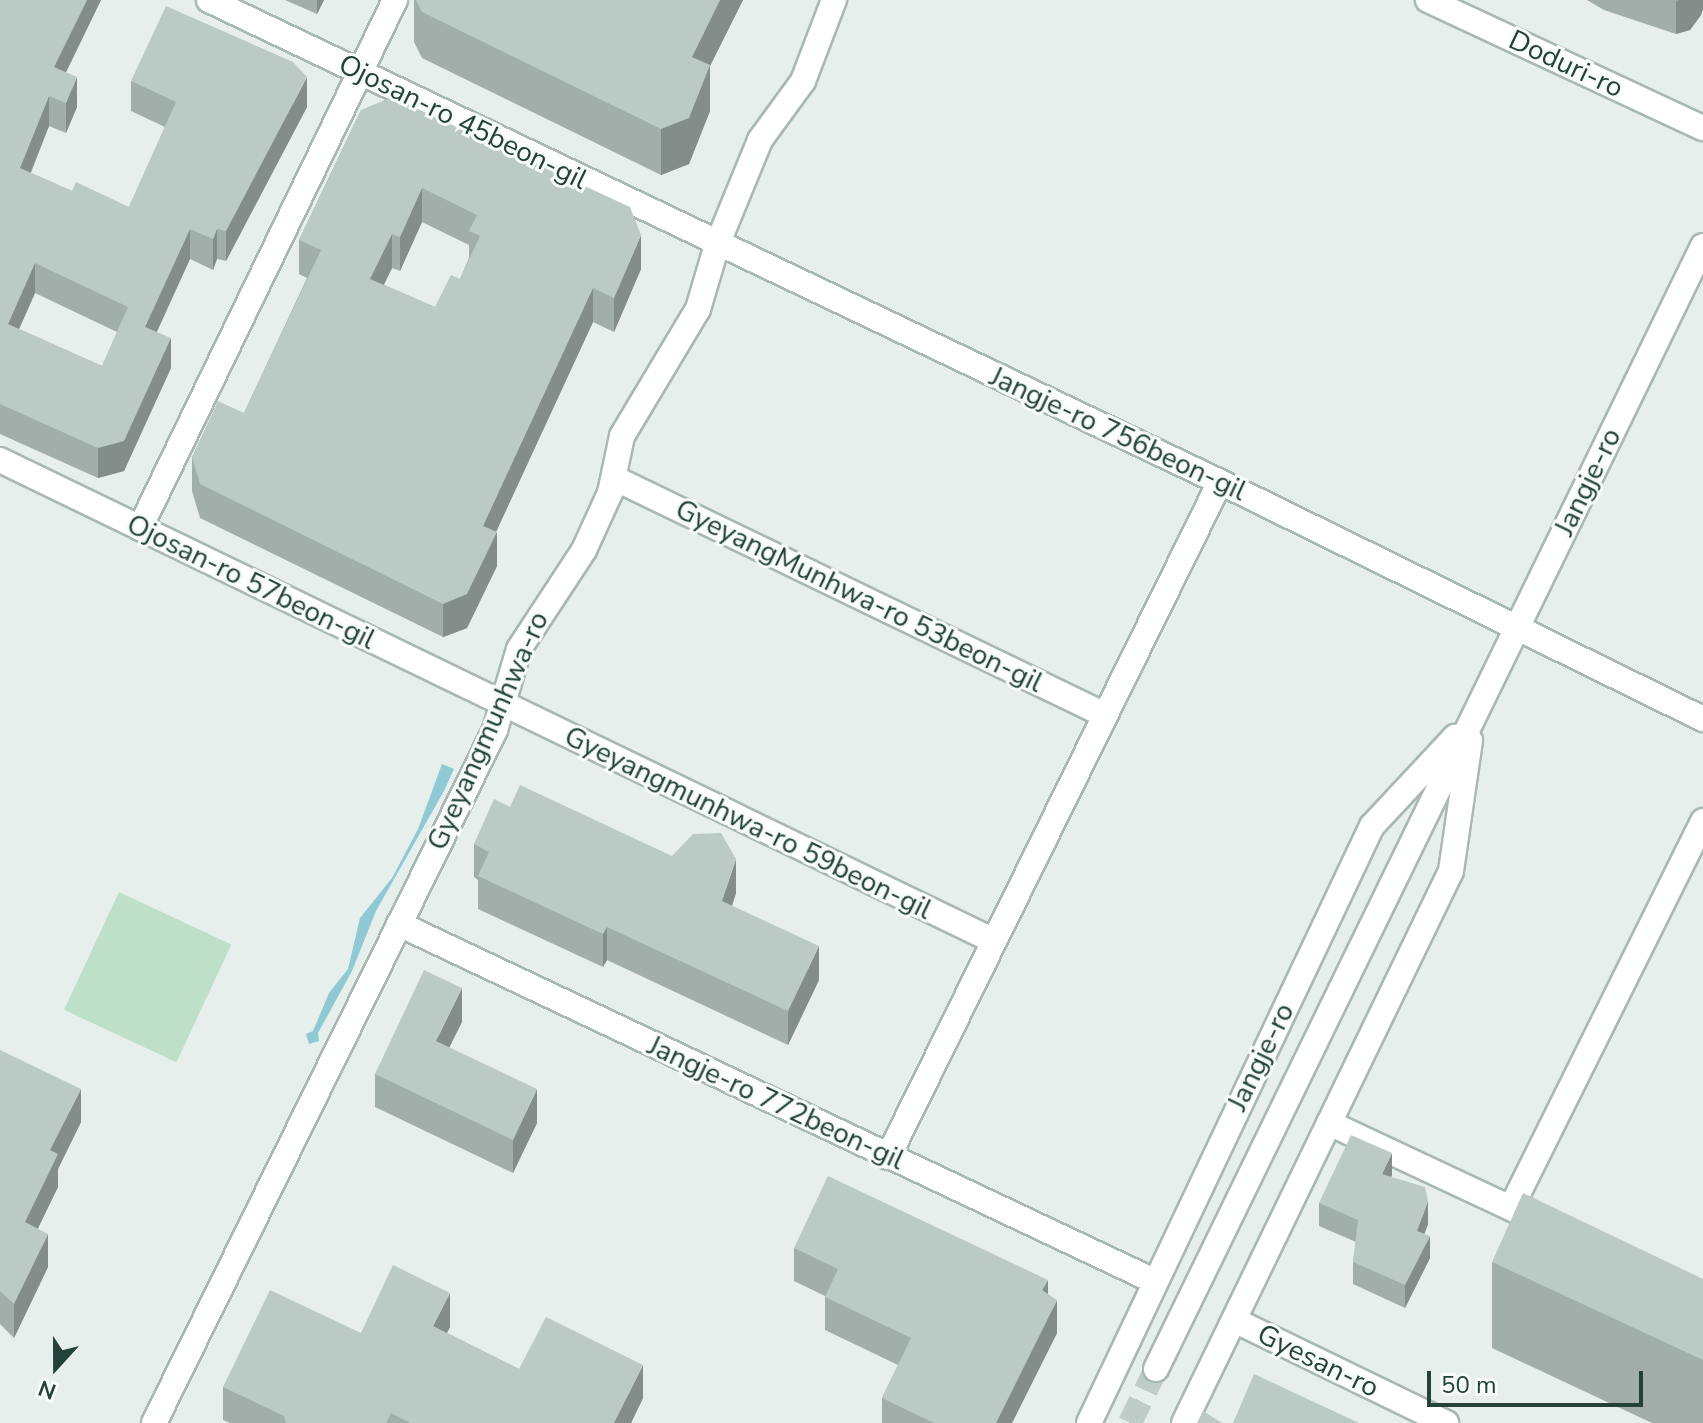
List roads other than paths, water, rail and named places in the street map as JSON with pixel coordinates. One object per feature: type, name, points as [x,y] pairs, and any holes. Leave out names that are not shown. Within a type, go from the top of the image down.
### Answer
[{"type":"street","name":"Ojosan-ro 45beon-gil","points":[[209,0],[717,245]]},
{"type":"street","points":[[140,528],[395,0]]},
{"type":"street","name":"Gyeyangmunhwa-ro","points":[[154,1423],[495,730],[519,649],[584,550],[614,478],[622,436],[698,309],[717,245],[760,140],[803,81],[834,0]]},
{"type":"street","name":"Doduri-ro","points":[[1441,3],[1703,128]]},
{"type":"street","name":"Jangje-ro 756beon-gil","points":[[717,245],[1220,482],[1703,719]]},
{"type":"street","name":"Jangje-ro","points":[[1156,1369],[1703,246]]},
{"type":"street","name":"Ojosan-ro 57beon-gil","points":[[0,460],[502,705]]},
{"type":"street","name":"GyeyangMunhwa-ro 53beon-gil","points":[[614,478],[1105,715]]},
{"type":"street","points":[[888,1157],[1220,482]]},
{"type":"street","name":"Gyeyangmunhwa-ro 59beon-gil","points":[[502,705],[994,941]]},
{"type":"street","name":"Jangje-ro","points":[[1184,1423],[1451,871],[1473,717]]},
{"type":"street","name":"Jangje-ro","points":[[1089,1423],[1372,826],[1473,717]]},
{"type":"street","points":[[1511,1208],[1703,821]]},
{"type":"street","name":"Jangje-ro 772beon-gil","points":[[399,924],[1154,1281]]},
{"type":"street","points":[[1329,1123],[1552,1227]]},
{"type":"street","name":"Gyesan-ro","points":[[1234,1320],[1446,1423]]},
{"type":"water","points":[[442,764],[454,769],[444,791],[376,911],[352,971],[318,1033],[319,1041],[309,1044],[306,1034],[313,1031],[329,993],[348,969],[360,918],[392,878],[418,829]]},
{"type":"tunnel","points":[[1130,1423],[1156,1369]]}]
